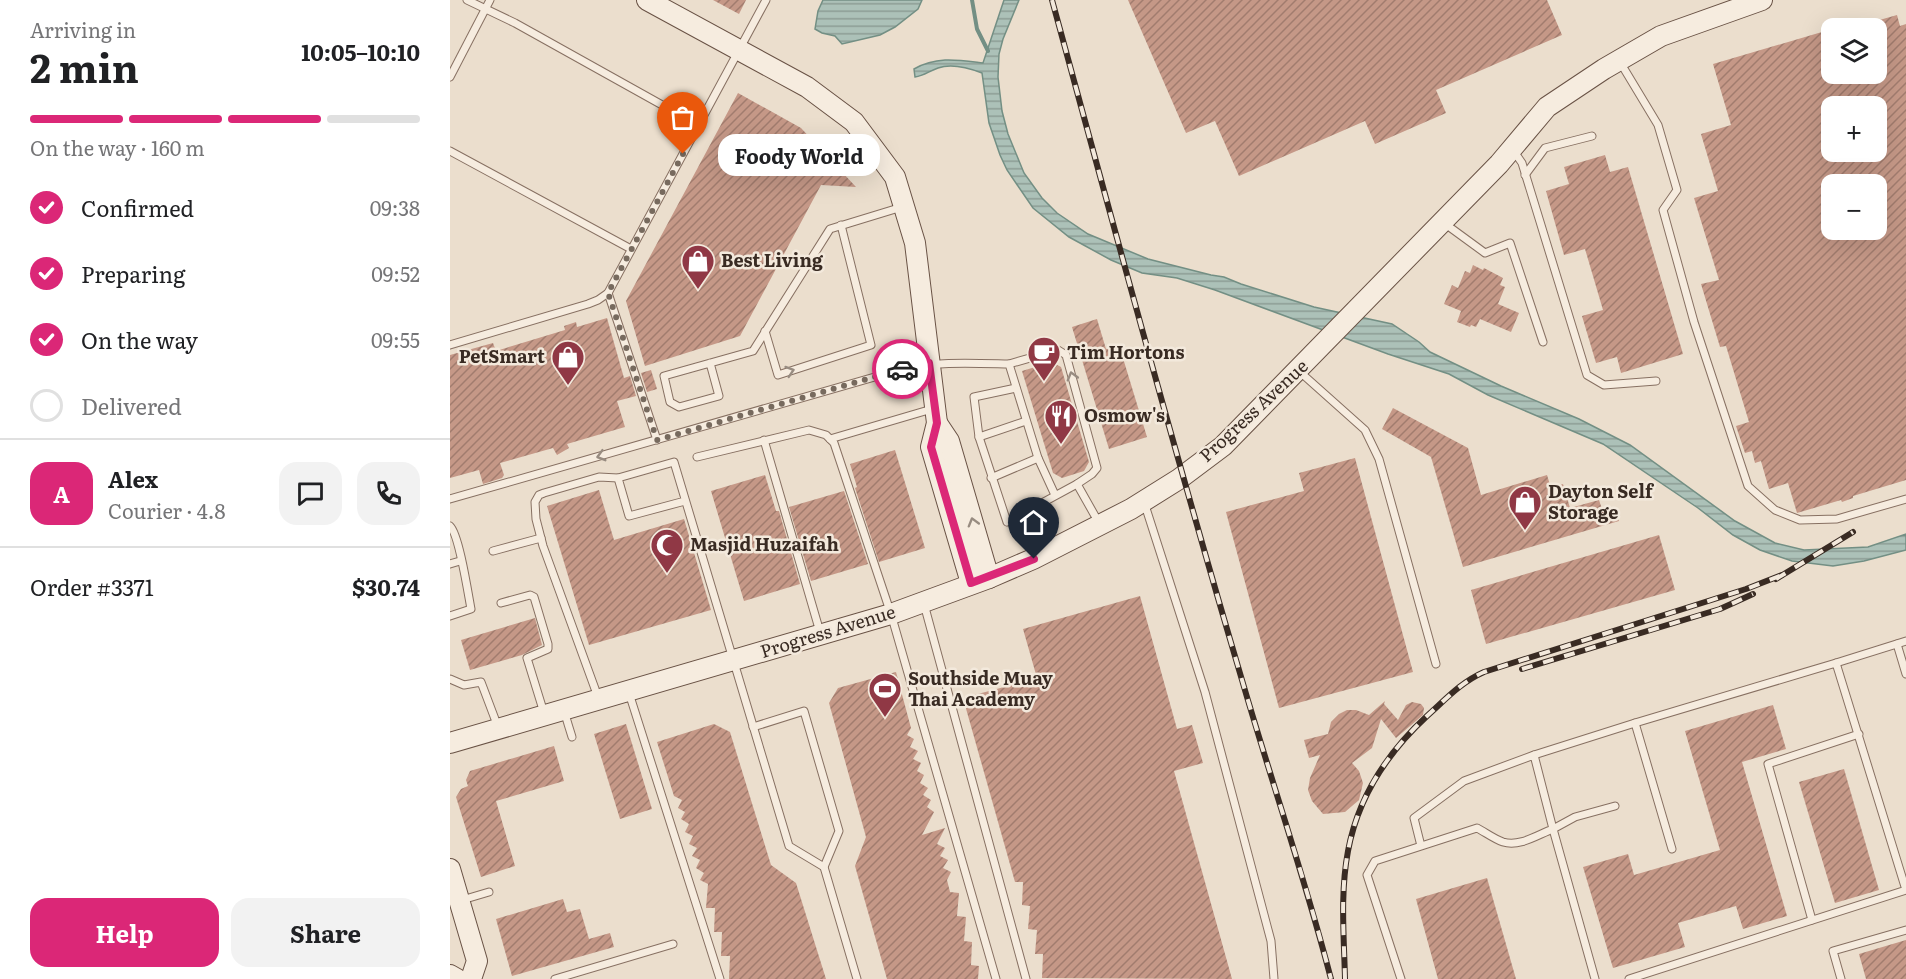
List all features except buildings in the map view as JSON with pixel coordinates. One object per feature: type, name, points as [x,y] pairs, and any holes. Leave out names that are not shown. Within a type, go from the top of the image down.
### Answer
[{"type":"main road","points":[[647,0],[807,87],[854,122],[895,177],[915,243],[936,415],[949,441],[980,580]]},
{"type":"main road","name":"Progress Avenue","points":[[450,743],[891,614],[1034,559],[1143,501],[1179,479],[1223,446],[1442,222],[1547,107],[1619,60],[1661,36],[1762,0]]},
{"type":"main road","points":[[450,869],[477,961],[471,979]]},
{"type":"main road","points":[[450,975],[457,979]]},
{"type":"lane","points":[[467,0],[698,125]]},
{"type":"lane","points":[[450,77],[490,0]]},
{"type":"lane","points":[[450,345],[588,304],[608,293],[766,0]]},
{"type":"lane","points":[[1619,60],[1658,125],[1677,190],[1663,210],[1694,322],[1748,486],[1775,510],[1800,520],[1837,519],[1906,499]]},
{"type":"lane","points":[[1526,175],[1545,148],[1592,136]]},
{"type":"lane","points":[[1512,148],[1522,163],[1526,175],[1587,375],[1604,385],[1656,381]]},
{"type":"lane","points":[[450,152],[631,249]]},
{"type":"lane","points":[[710,363],[719,396],[679,407],[670,402],[664,376],[710,363],[753,351],[830,229],[904,207]]},
{"type":"lane","points":[[1442,222],[1485,253],[1510,243],[1543,342]]},
{"type":"lane","points":[[765,331],[778,375],[871,345],[841,225]]},
{"type":"lane","points":[[608,293],[657,440]]},
{"type":"lane","points":[[450,499],[899,370],[929,363],[1009,364],[1058,350],[1066,355],[1097,468],[1077,484],[1007,522],[979,437],[974,397],[1016,387]]},
{"type":"lane","points":[[1009,364],[1038,458],[1055,495]]},
{"type":"lane","points":[[1298,370],[1365,430],[1379,459],[1436,664]]},
{"type":"lane","points":[[830,439],[936,415]]},
{"type":"lane","points":[[979,437],[1026,421]]},
{"type":"lane","points":[[697,457],[809,430],[826,435],[834,443],[891,614],[996,979]]},
{"type":"lane","points":[[764,440],[821,634]]},
{"type":"lane","points":[[991,478],[1038,458]]},
{"type":"lane","points":[[599,699],[541,538],[535,502],[538,495],[599,477],[618,478],[674,462],[789,846],[824,867]]},
{"type":"lane","points":[[618,478],[629,516],[685,501]]},
{"type":"lane","points":[[1077,484],[1100,525]]},
{"type":"lane","points":[[1143,501],[1205,692],[1271,941],[1274,979]]},
{"type":"lane","points":[[450,526],[453,529],[471,609],[450,616]]},
{"type":"lane","points":[[493,551],[541,538]]},
{"type":"lane","points":[[450,564],[460,561]]},
{"type":"lane","points":[[501,603],[530,595],[534,597],[548,649],[527,658],[554,712],[572,738]]},
{"type":"lane","points":[[923,602],[1026,979]]},
{"type":"lane","points":[[1421,846],[1414,818],[1464,782],[1534,755],[1906,641]]},
{"type":"lane","points":[[1897,644],[1906,674]]},
{"type":"lane","points":[[1629,979],[1906,890],[1836,663]]},
{"type":"lane","points":[[450,679],[464,685],[481,682],[498,729]]},
{"type":"lane","points":[[628,691],[720,979]]},
{"type":"lane","points":[[753,727],[804,711],[839,831],[824,867],[857,979]]},
{"type":"lane","points":[[1635,723],[1672,849]]},
{"type":"lane","points":[[1812,920],[1768,764],[1859,734]]},
{"type":"lane","points":[[1534,755],[1595,979]]},
{"type":"lane","points":[[1401,979],[1367,875],[1375,861],[1477,828],[1504,842],[1524,842],[1575,817],[1615,806]]},
{"type":"lane","points":[[459,901],[489,892]]},
{"type":"lane","points":[[1841,979],[1833,951],[1906,930]]},
{"type":"lane","points":[[555,979],[673,944]]},
{"type":"shaded area","points":[[823,0],[922,0],[918,9],[895,27],[880,35],[842,44],[835,36],[815,29],[818,11]]},
{"type":"shaded area","points":[[1004,0],[1019,0],[999,54],[998,77],[1002,111],[1008,134],[1024,173],[1042,198],[1057,213],[1088,234],[1148,259],[1224,277],[1314,307],[1392,324],[1430,352],[1501,386],[1579,419],[1630,445],[1735,521],[1775,543],[1804,550],[1868,547],[1906,534],[1906,550],[1833,566],[1792,561],[1760,550],[1733,535],[1698,508],[1603,444],[1488,395],[1449,374],[1215,290],[1177,278],[1142,273],[1111,260],[1069,237],[1033,208],[1007,170],[989,123],[982,73],[949,66],[915,77],[914,69],[931,62],[948,60],[983,63]]},
{"type":"waterway","points":[[972,0],[977,29],[988,51]]},
{"type":"railway","points":[[1052,0],[1193,510],[1331,979]]},
{"type":"railway","points":[[1776,579],[1853,532]]},
{"type":"railway","points":[[1345,979],[1344,883],[1353,831],[1359,812],[1376,777],[1399,745],[1427,716],[1461,686],[1484,672],[1746,589],[1782,575]]},
{"type":"railway","points":[[1522,669],[1720,609],[1753,594]]},
{"type":"way so far","points":[[683,154],[608,293],[657,440],[902,369]]},
{"type":"place","name":"Foody World","points":[[683,154]]},
{"type":"place","name":"Best Living","points":[[698,290]]},
{"type":"place","name":"Tim Hortons","points":[[1044,382]]},
{"type":"place","name":"PetSmart","points":[[568,386]]},
{"type":"place","name":"Osmow's","points":[[1061,445]]},
{"type":"place","name":"Dayton Self Storage","points":[[1525,531]]},
{"type":"place","name":"Masjid Huzaifah","points":[[667,574]]},
{"type":"place","name":"Southside Muay Thai Academy","points":[[885,718]]},
{"type":"route","points":[[902,369],[929,363],[937,423],[931,447],[971,583],[1034,559]]}]
